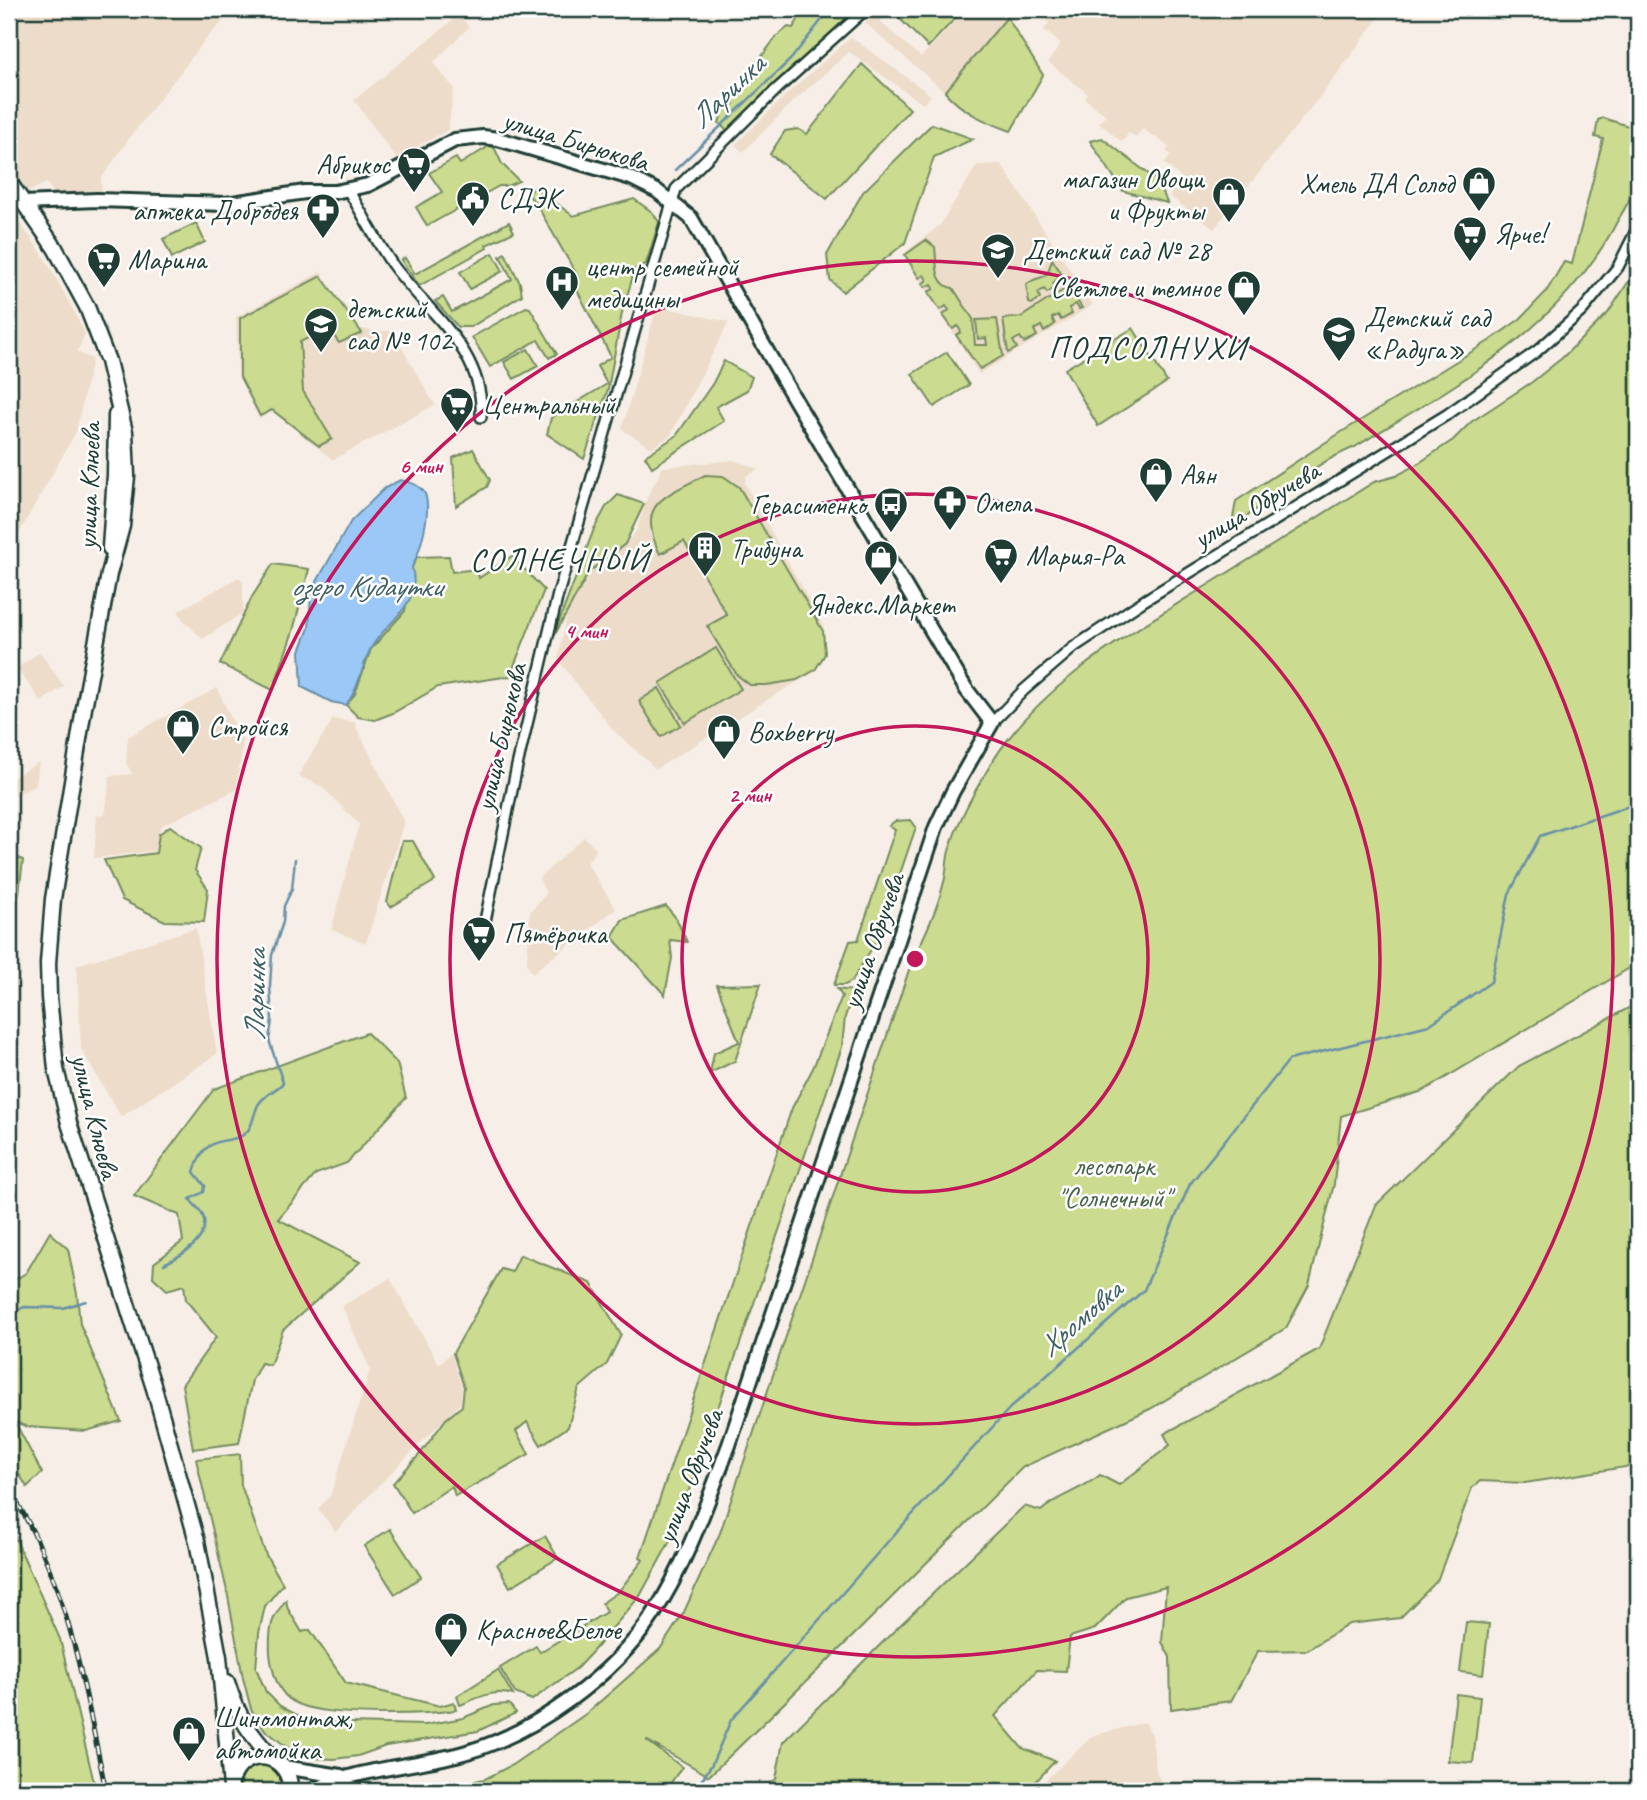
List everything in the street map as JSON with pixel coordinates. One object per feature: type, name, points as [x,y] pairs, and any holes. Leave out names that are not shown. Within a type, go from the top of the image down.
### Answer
[{"type":"main road","name":"улица Клюева","points":[[9,182],[55,248],[87,307],[108,360],[125,432],[127,476],[122,526],[109,574],[84,708],[53,899],[48,963],[51,1027],[56,1069],[69,1123],[186,1497],[219,1657],[231,1789]]},
{"type":"main road","name":"улица Клюева","points":[[219,1657],[241,1720],[278,1763]]},
{"type":"main road","points":[[231,1789],[234,1772],[245,1761],[259,1757],[278,1763],[290,1780],[290,1791]]},
{"type":"street","points":[[672,202],[676,189],[685,180],[777,89],[866,9]]},
{"type":"street","name":"улица Бирюкова","points":[[23,203],[97,200],[226,204],[305,191],[348,190],[368,185],[455,140],[483,137],[631,178],[672,202],[691,218],[966,689],[992,723]]},
{"type":"street","points":[[348,190],[392,263],[457,340],[481,392],[481,417]]},
{"type":"street","name":"улица Бирюкова","points":[[485,921],[519,758],[558,594],[672,202]]},
{"type":"street","name":"улица Обручева","points":[[312,1791],[345,1777],[468,1752],[535,1723],[559,1708],[610,1665],[652,1616],[694,1536],[729,1445],[936,827],[992,723],[1024,690],[1074,647],[1145,600],[1438,419],[1536,351],[1582,311],[1618,267],[1638,227]]},
{"type":"street","name":"улица Обручева","points":[[278,1763],[345,1777]]},
{"type":"shaded area","points":[[9,9],[235,9],[206,39],[134,132],[101,179],[102,193],[58,196],[47,183],[28,192],[9,166]]},
{"type":"shaded area","points":[[442,9],[454,9],[469,27],[433,63],[454,88],[448,130],[396,158],[354,100],[452,21]]},
{"type":"shaded area","points":[[880,9],[889,11],[880,22],[921,57],[967,9],[1014,9],[945,92],[865,23]]},
{"type":"shaded area","points":[[1053,9],[1381,9],[1377,20],[1333,80],[1214,229],[1169,196],[1185,181],[1164,163],[1171,155],[1166,151],[1169,147],[1143,129],[1136,137],[1129,133],[1122,142],[1099,123],[1106,115],[1085,99],[1088,94],[1048,62],[1061,44],[1044,30],[1049,23],[1045,19]]},
{"type":"shaded area","points":[[851,37],[931,95],[923,104],[849,52],[743,152],[735,145],[788,93]]},
{"type":"shaded area","name":"Детский сад № 28","points":[[1001,164],[1093,305],[979,374],[903,254],[940,225],[977,165]]},
{"type":"shaded area","points":[[9,208],[43,255],[85,334],[77,352],[92,359],[76,432],[9,551]]},
{"type":"shaded area","name":"детский сад № 102","points":[[321,272],[353,327],[392,331],[435,405],[333,460],[273,412],[259,419],[238,376],[236,317]]},
{"type":"shaded area","points":[[657,306],[729,322],[670,436],[651,448],[622,429]]},
{"type":"shaded area","points":[[733,460],[759,469],[746,476],[745,484],[823,625],[826,655],[815,672],[656,769],[613,730],[558,660],[568,609],[586,573],[626,544],[637,530],[647,497],[663,467]]},
{"type":"shaded area","points":[[239,577],[243,581],[243,613],[203,639],[184,621],[178,611]]},
{"type":"shaded area","points":[[40,652],[64,686],[41,702],[17,668]]},
{"type":"shaded area","points":[[217,688],[243,743],[236,790],[161,826],[155,851],[94,858],[97,815],[105,815],[110,776],[132,774],[126,763],[128,737]]},
{"type":"shaded area","points":[[333,719],[354,722],[404,822],[366,943],[331,930],[359,824],[321,786],[298,776]]},
{"type":"shaded area","points":[[39,762],[36,785],[9,799],[9,780]]},
{"type":"shaded area","points":[[584,837],[597,849],[587,863],[616,909],[532,973],[527,964],[530,912],[546,894],[539,878]]},
{"type":"shaded area","points":[[196,928],[217,1054],[121,1117],[81,1049],[77,965]]},
{"type":"shaded area","points":[[390,1278],[439,1364],[451,1353],[462,1388],[461,1403],[336,1532],[318,1509],[331,1494],[370,1369],[342,1306]]},
{"type":"shaded area","points":[[1145,1722],[1152,1735],[1156,1772],[1166,1791],[1034,1791],[1092,1736]]},
{"type":"green space","points":[[798,9],[856,9],[727,131],[719,123],[724,107],[730,108],[734,103],[731,92],[747,84],[759,60],[777,36],[788,27],[793,28],[798,20]]},
{"type":"green space","points":[[890,9],[964,9],[928,47]]},
{"type":"green space","points":[[1007,17],[1043,75],[1011,131],[975,116],[945,92]]},
{"type":"green space","points":[[862,64],[910,109],[827,199],[770,154],[785,131],[798,129],[807,134]]},
{"type":"green space","points":[[1603,118],[1638,129],[1638,177],[1630,199],[1594,259],[1567,293],[1503,352],[1468,377],[1355,447],[1323,463],[1232,524],[1236,501],[1489,341],[1520,319],[1546,292],[1564,262],[1572,264],[1603,139],[1595,137],[1598,120]]},
{"type":"green space","points":[[932,124],[973,139],[934,157],[905,243],[843,292],[830,280],[827,255],[863,192]]},
{"type":"green space","points":[[1102,138],[1159,182],[1167,203],[1123,191],[1090,141]]},
{"type":"green space","points":[[491,145],[502,164],[519,181],[499,186],[427,226],[416,207],[442,192],[429,173],[456,158],[460,164]]},
{"type":"green space","points":[[535,187],[573,216],[634,199],[652,212],[659,222],[646,264],[635,269],[622,313],[608,389],[584,459],[547,434],[551,418],[607,384],[597,366],[611,357],[575,286],[578,278],[574,270],[528,194]]},
{"type":"green space","points":[[509,222],[514,232],[486,245],[487,248],[419,286],[401,260],[405,258],[415,274]]},
{"type":"green space","points":[[196,223],[205,242],[172,258],[163,239]]},
{"type":"green space","points":[[926,240],[935,247],[939,278],[942,283],[953,288],[973,319],[975,345],[987,345],[986,338],[978,339],[976,320],[997,319],[1003,356],[980,369],[956,335],[961,332],[958,326],[953,329],[943,315],[949,310],[946,306],[940,310],[928,292],[934,289],[932,284],[925,287],[922,284],[927,280],[924,275],[919,278],[905,255]]},
{"type":"green space","points":[[493,253],[503,271],[470,289],[460,272]]},
{"type":"green space","points":[[505,253],[520,283],[522,295],[471,327],[458,327],[435,301],[443,297],[452,312],[512,279],[500,256]]},
{"type":"green space","points":[[1052,259],[1066,281],[1063,283],[1059,278],[1053,283],[1055,288],[1047,293],[1044,289],[1038,293],[1040,298],[1032,304],[1029,303],[1026,285],[1045,276]]},
{"type":"green space","name":"лесопарк \"Солнечный\"","points":[[1638,267],[1638,963],[1423,1091],[1341,1116],[1334,1184],[1309,1285],[1286,1328],[1150,1409],[1023,1467],[709,1776],[646,1740],[682,1767],[665,1791],[393,1791],[448,1786],[485,1779],[512,1765],[587,1713],[660,1649],[684,1612],[720,1533],[912,961],[938,903],[952,840],[979,784],[1012,735],[1035,708],[1061,684],[1119,641],[1374,482],[1396,476],[1419,463],[1453,440],[1471,422],[1532,382],[1562,358],[1608,313]]},
{"type":"green space","points":[[321,276],[362,333],[339,343],[328,328],[300,342],[303,391],[332,439],[319,446],[272,410],[260,416],[240,377],[240,318]]},
{"type":"green space","points":[[1068,287],[1082,308],[1079,309],[1076,304],[1069,308],[1072,314],[1061,320],[1058,315],[1052,318],[1055,324],[1044,332],[1041,326],[1034,330],[1037,336],[1024,343],[1020,337],[1013,341],[1017,348],[1008,353],[1003,319],[1021,317]]},
{"type":"green space","points":[[526,307],[530,308],[557,354],[549,358],[538,340],[490,367],[472,337]]},
{"type":"green space","points":[[1133,328],[1167,382],[1098,426],[1065,369]]},
{"type":"green space","points":[[528,349],[538,366],[514,379],[504,362]]},
{"type":"green space","points":[[947,352],[969,385],[934,407],[912,374]]},
{"type":"green space","points":[[724,361],[752,377],[747,390],[716,407],[724,421],[652,467],[645,456],[676,436],[713,383]]},
{"type":"green space","points":[[473,449],[490,480],[487,487],[456,506],[453,458]]},
{"type":"green space","points":[[705,475],[723,476],[739,487],[823,631],[825,654],[815,670],[797,680],[750,685],[737,675],[707,626],[727,615],[684,541],[660,554],[653,537],[652,512],[666,496]]},
{"type":"green space","points":[[618,495],[644,504],[625,544],[589,572],[552,640],[594,529],[606,507]]},
{"type":"green space","points":[[449,556],[452,572],[477,569],[479,578],[512,556],[544,590],[510,676],[438,687],[393,713],[375,720],[358,717],[346,705],[355,694],[371,649],[405,611],[412,567],[417,557]]},
{"type":"green space","points":[[273,564],[309,569],[293,631],[273,690],[220,664],[252,597]]},
{"type":"green space","points":[[716,648],[741,689],[685,723],[660,683]]},
{"type":"green space","points":[[659,688],[681,725],[661,737],[639,701]]},
{"type":"green space","points":[[911,820],[916,827],[878,938],[852,981],[845,985],[834,985],[850,941],[858,940],[895,830],[889,826],[895,821]]},
{"type":"green space","points":[[170,826],[201,848],[195,870],[208,889],[204,922],[165,921],[122,900],[104,860],[156,853],[159,834]]},
{"type":"green space","points":[[402,841],[413,841],[435,881],[391,907],[387,902]]},
{"type":"green space","points":[[9,854],[23,860],[19,893],[9,930]]},
{"type":"green space","points":[[666,906],[676,918],[687,942],[670,940],[672,958],[665,995],[612,937],[622,920]]},
{"type":"green space","points":[[761,984],[735,1061],[710,1073],[714,1053],[739,1042],[717,985]]},
{"type":"green space","points":[[837,989],[854,991],[845,1017],[842,1047],[669,1543],[640,1596],[577,1668],[532,1700],[515,1693],[500,1668],[536,1646],[540,1652],[606,1612],[602,1603],[618,1592],[643,1560],[640,1557],[792,1108],[813,1068],[842,996]]},
{"type":"green space","points":[[1638,1003],[1638,1465],[1525,1483],[1480,1481],[1472,1488],[1437,1581],[1400,1618],[1349,1624],[1307,1650],[1258,1651],[1231,1701],[1171,1709],[1170,1657],[1162,1642],[1166,1587],[1126,1597],[1095,1629],[1070,1637],[1066,1671],[1037,1670],[995,1716],[1022,1748],[1055,1761],[1027,1791],[760,1791],[776,1779],[783,1742],[1024,1506],[1041,1511],[1100,1475],[1119,1485],[1170,1445],[1164,1434],[1319,1349],[1376,1205],[1519,1066]]},
{"type":"green space","points":[[367,1033],[397,1063],[406,1098],[347,1163],[316,1174],[278,1219],[360,1262],[283,1330],[270,1365],[261,1363],[252,1380],[239,1443],[193,1449],[182,1385],[216,1337],[186,1300],[184,1285],[167,1290],[153,1277],[154,1263],[183,1241],[179,1215],[134,1196],[214,1089]]},
{"type":"green space","points":[[50,1232],[68,1249],[80,1324],[121,1421],[86,1431],[28,1427],[15,1422],[42,1473],[27,1487],[9,1458],[9,1283],[26,1273]]},
{"type":"green space","points":[[520,1255],[591,1283],[621,1335],[607,1364],[579,1388],[568,1427],[541,1445],[527,1422],[516,1431],[529,1454],[455,1496],[452,1486],[412,1513],[393,1483],[420,1454],[446,1419],[462,1406],[464,1387],[453,1353],[501,1269],[512,1272]]},
{"type":"green space","points":[[240,1454],[241,1485],[266,1555],[283,1584],[265,1606],[256,1668],[266,1692],[280,1706],[310,1722],[425,1725],[463,1718],[494,1705],[509,1704],[516,1713],[478,1731],[386,1746],[358,1756],[334,1759],[312,1758],[288,1748],[265,1730],[251,1709],[243,1678],[227,1591],[196,1459]]},
{"type":"green space","points":[[9,1524],[60,1639],[96,1791],[9,1791]]},
{"type":"green space","points":[[390,1529],[421,1577],[395,1594],[364,1546]]},
{"type":"green space","points":[[545,1536],[558,1558],[510,1587],[497,1564]]},
{"type":"green space","points":[[286,1600],[288,1609],[302,1632],[310,1630],[346,1683],[440,1706],[454,1702],[456,1710],[397,1714],[348,1713],[307,1707],[289,1699],[278,1684],[270,1651],[272,1622]]},
{"type":"green space","points":[[1466,1622],[1489,1624],[1483,1675],[1460,1672]]},
{"type":"green space","points":[[498,1670],[513,1695],[492,1694],[460,1705],[457,1696]]},
{"type":"green space","points":[[1456,1694],[1480,1697],[1473,1763],[1448,1761]]},
{"type":"green space","points":[[261,1765],[271,1768],[277,1774],[281,1781],[281,1791],[241,1791],[241,1781],[245,1773]]},
{"type":"water","name":"озеро Кудаутки","points":[[400,480],[419,487],[424,492],[427,508],[419,551],[412,567],[412,593],[401,613],[370,650],[346,705],[331,702],[302,687],[300,651],[309,628],[311,592],[351,521],[385,488]]},
{"type":"waterway","name":"Ларинка","points":[[675,170],[791,59],[833,9]]},
{"type":"waterway","name":"Хромовка","points":[[703,1791],[701,1781],[712,1764],[731,1720],[891,1538],[1010,1408],[1144,1290],[1190,1184],[1289,1060],[1429,1025],[1491,982],[1509,894],[1540,836],[1638,803]]},
{"type":"waterway","name":"Ларинка","points":[[164,1264],[193,1246],[203,1232],[203,1216],[190,1199],[204,1192],[205,1186],[194,1172],[202,1154],[214,1143],[237,1138],[246,1132],[260,1102],[283,1083],[269,1040],[272,1020],[270,985],[272,955],[283,922],[284,906],[292,889],[295,859]]},
{"type":"waterway","name":"Ларинка","points":[[9,1315],[24,1307],[63,1308],[86,1301]]},
{"type":"railway","points":[[9,1490],[29,1524],[60,1597],[81,1674],[106,1791]]},
{"type":"place","name":"Абрикос","points":[[414,194]]},
{"type":"place","name":"Хмель ДА Солод","points":[[1479,213]]},
{"type":"place","name":"магазин Овощи и Фрукты","points":[[1229,224]]},
{"type":"place","name":"СДЭК","points":[[473,228]]},
{"type":"place","name":"аптека Добродея","points":[[323,240]]},
{"type":"place","name":"Ярче!","points":[[1470,263]]},
{"type":"place","name":"Детский сад № 28","points":[[998,280]]},
{"type":"place","name":"Марина","points":[[104,289]]},
{"type":"place","name":"центр семейной медицины","points":[[562,312]]},
{"type":"place","name":"Светлое и темное","points":[[1244,317]]},
{"type":"place","name":"детский сад № 102","points":[[321,354]]},
{"type":"place","name":"Детский сад «Радуга»","points":[[1339,363]]},
{"type":"place","name":"Центральный","points":[[457,434]]},
{"type":"place","name":"Аян","points":[[1156,504]]},
{"type":"place","name":"Омела","points":[[950,532]]},
{"type":"place","name":"Герасименко","points":[[891,534]]},
{"type":"place","name":"Трибуна","points":[[705,578]]},
{"type":"place","name":"Мария-Ра","points":[[1001,585]]},
{"type":"place","name":"Яндекс.Маркет","points":[[881,587]]},
{"type":"place","name":"Стройся","points":[[183,756]]},
{"type":"place","name":"Boxberry","points":[[724,761]]},
{"type":"place","name":"Пятёрочка","points":[[479,963]]},
{"type":"place","name":"Красное&Белое","points":[[451,1659]]},
{"type":"place","name":"Шиномонтаж, автомойка","points":[[189,1763]]},
{"type":"district","name":"ПОДСОЛНУХИ","points":[[1148,347]]},
{"type":"district","name":"СОЛНЕЧНЫЙ","points":[[560,559]]}]
